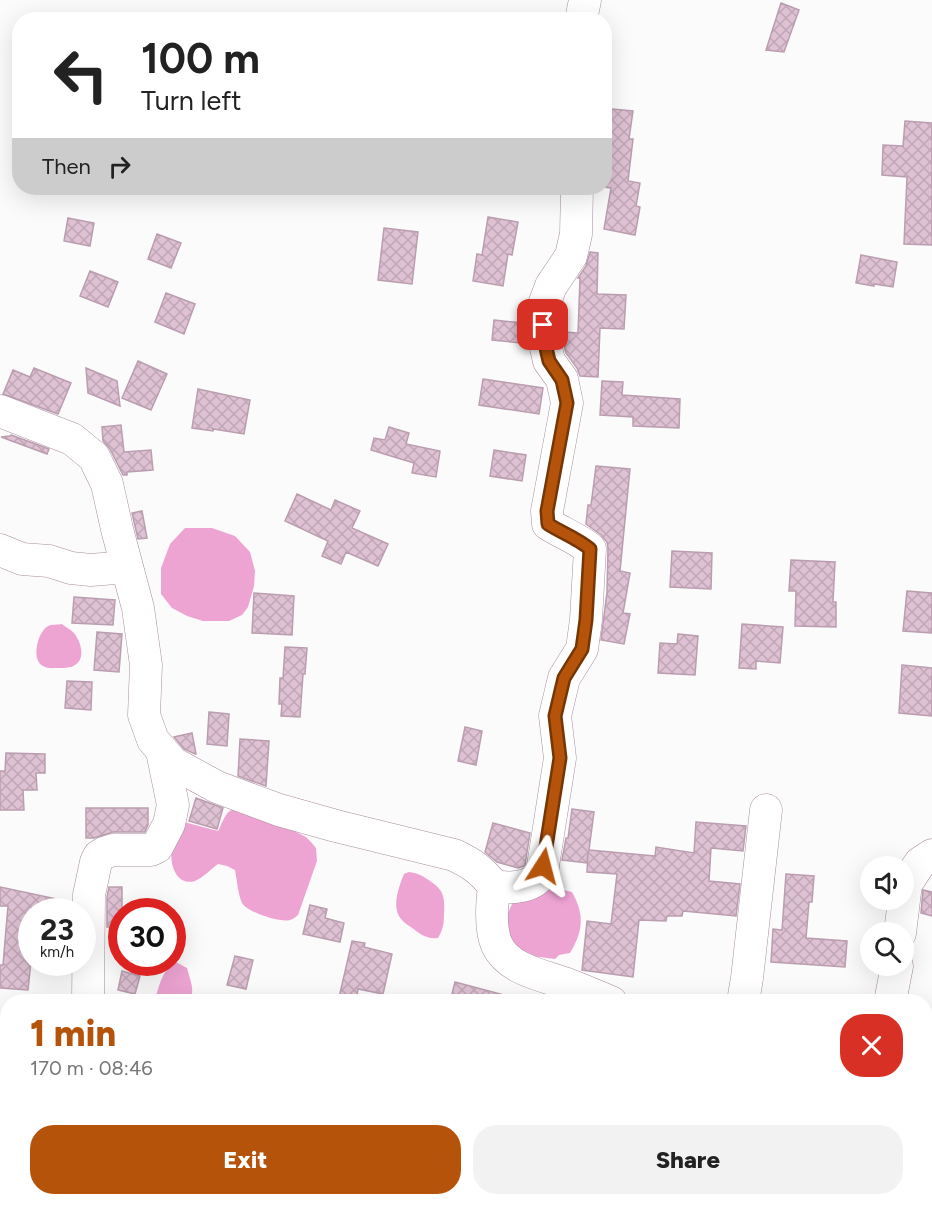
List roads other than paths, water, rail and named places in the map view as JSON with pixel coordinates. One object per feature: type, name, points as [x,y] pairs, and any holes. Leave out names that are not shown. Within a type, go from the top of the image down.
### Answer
[{"type":"street","points":[[0,411],[72,440],[94,457],[107,484],[138,608],[146,665],[144,716],[153,740],[173,763],[207,783],[263,804],[454,855],[483,872],[494,886],[520,886],[532,882],[540,877],[542,872],[560,758],[555,716],[564,678],[582,649],[586,620],[590,549],[579,539],[548,524],[547,511],[567,403],[562,380],[549,361],[544,339],[542,310],[551,286],[571,256],[576,234],[577,195]]},
{"type":"street","points":[[0,550],[22,559],[49,561],[71,568],[90,570],[127,567]]},
{"type":"street","points":[[88,994],[89,895],[96,862],[99,856],[113,850],[151,850],[157,847],[170,824],[173,805],[162,751]]},
{"type":"street","points":[[744,994],[766,810]]},
{"type":"street","points":[[901,922],[906,884],[920,863],[932,855]]},
{"type":"street","points":[[494,886],[491,905],[493,924],[496,944],[504,956],[522,968],[590,994]]},
{"type":"street","points":[[892,994],[895,976]]}]
